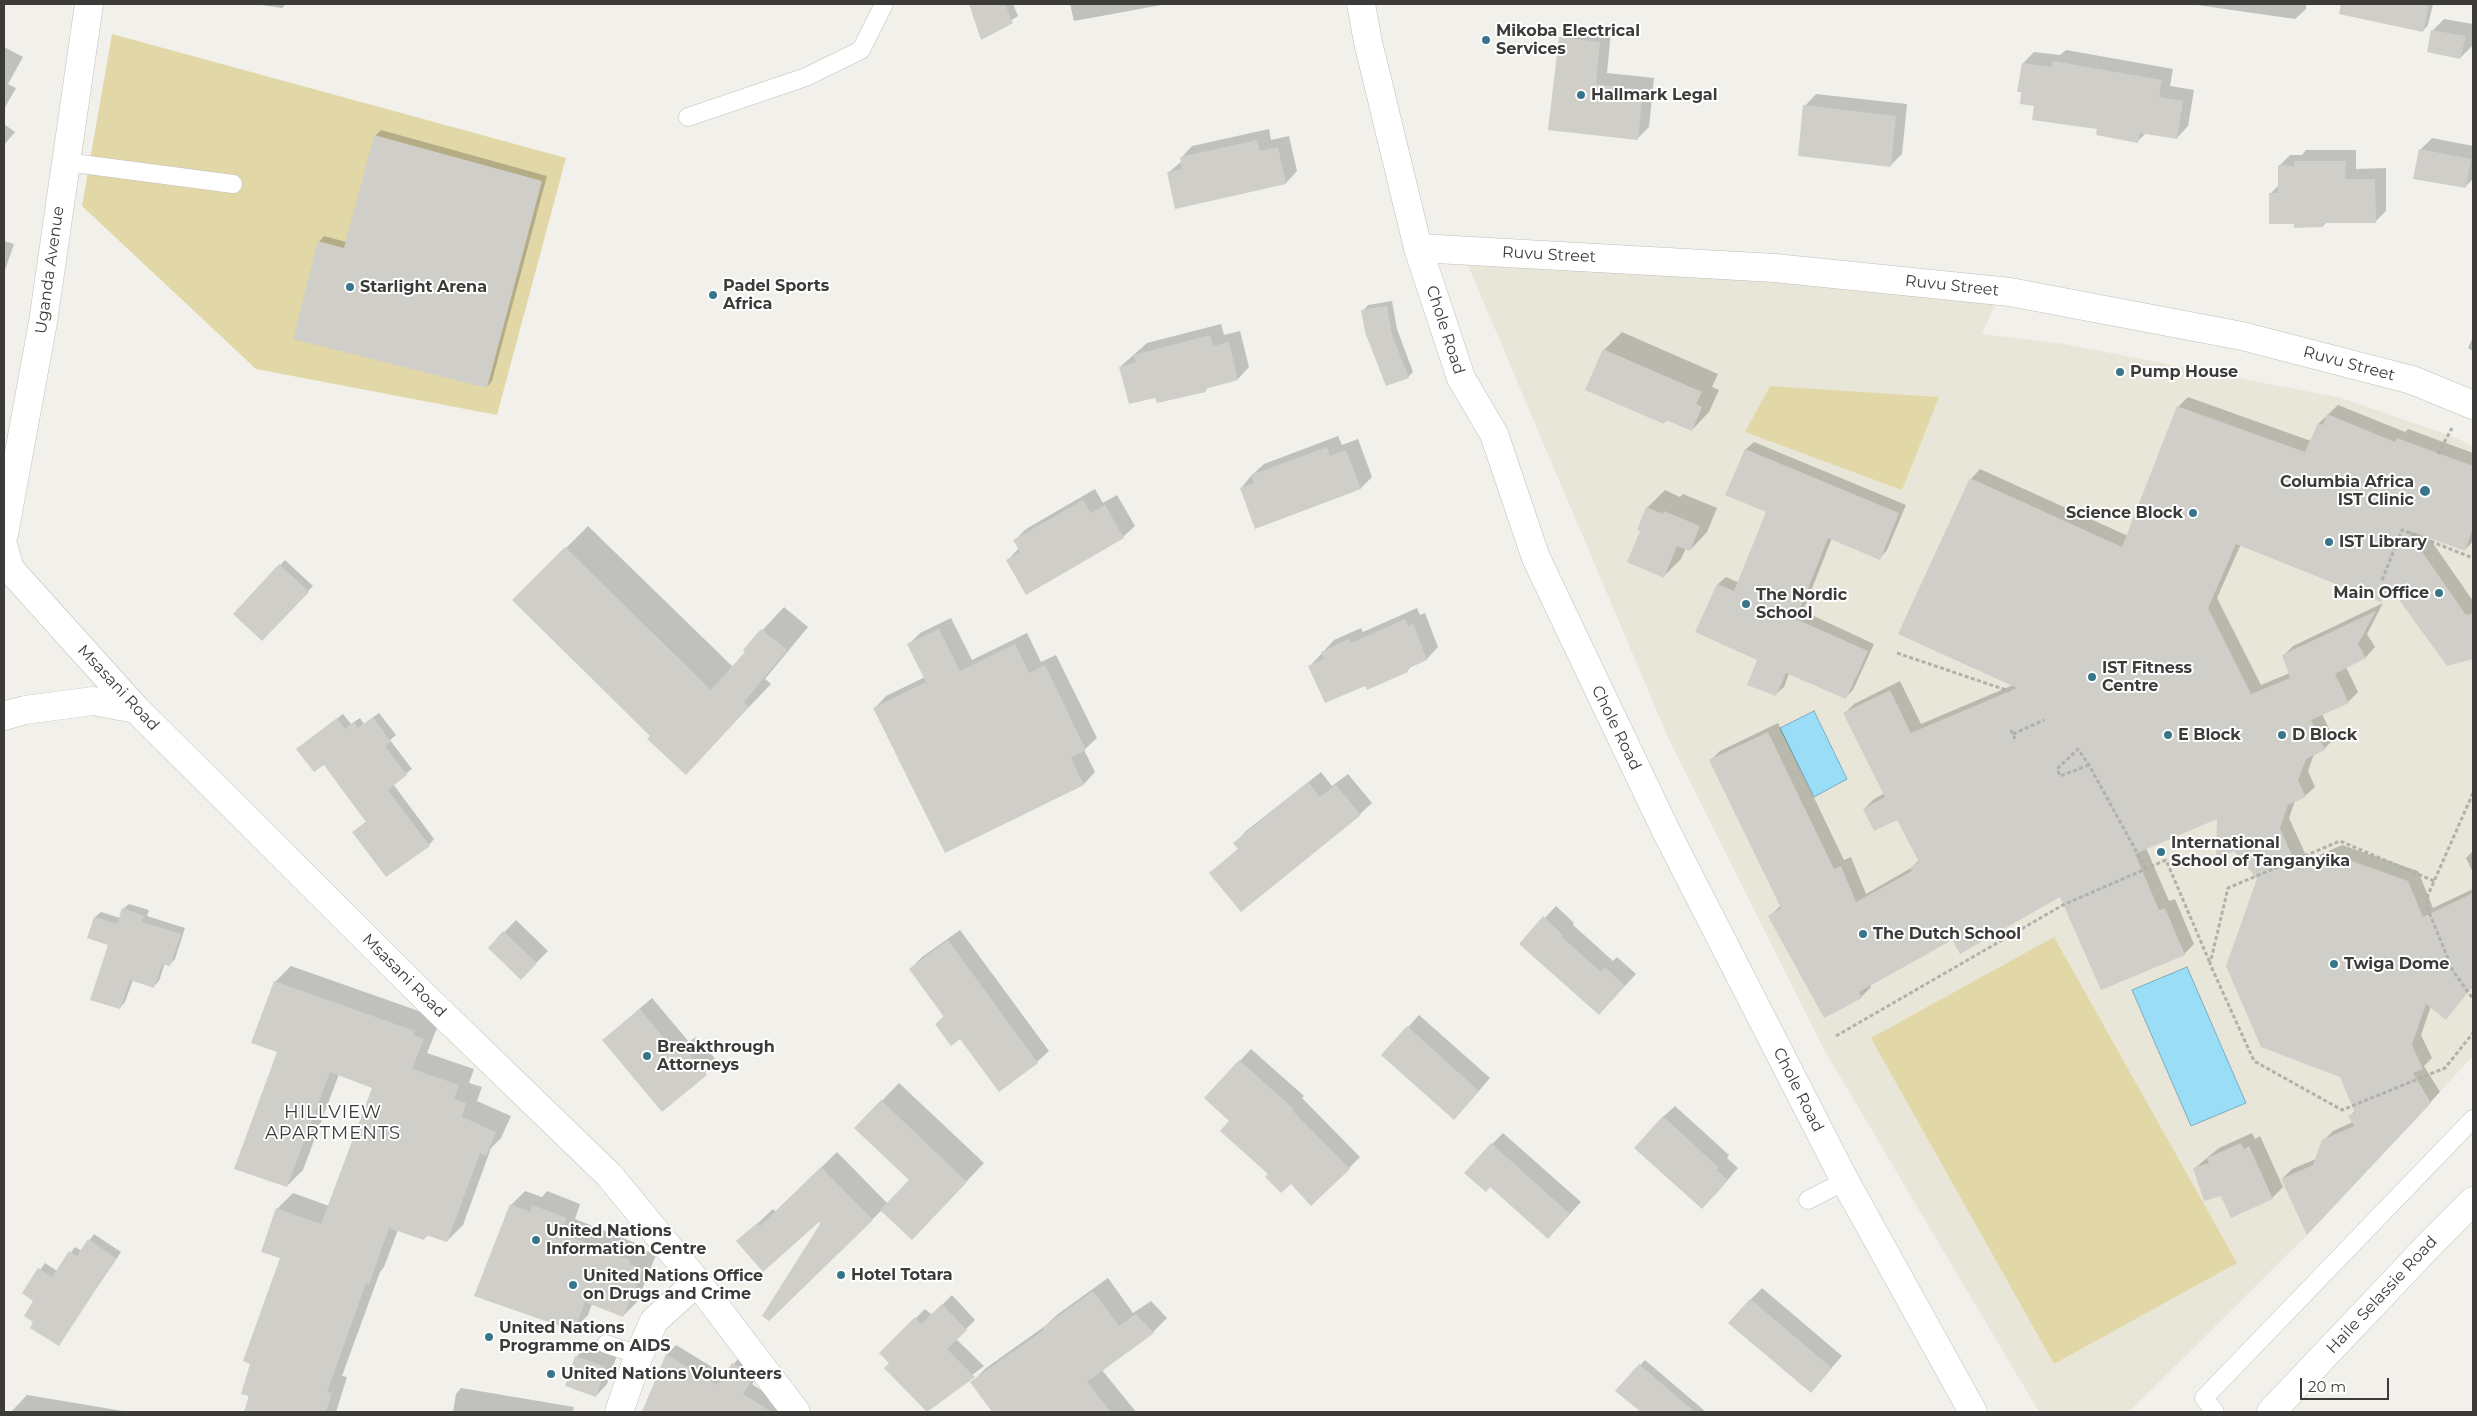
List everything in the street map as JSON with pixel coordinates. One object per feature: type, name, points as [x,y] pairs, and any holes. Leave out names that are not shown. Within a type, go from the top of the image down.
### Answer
[{"type":"street","name":"Uganda Avenue","points":[[4,534],[43,322],[90,4]]},
{"type":"street","name":"Chole Road","points":[[1361,4],[1368,42],[1418,248],[1460,378],[1494,434],[1536,558],[1600,696],[1666,831],[1844,1181],[1973,1412]]},
{"type":"street","name":"Ruvu Street","points":[[1418,248],[1775,268],[2010,292],[2242,336],[2412,380],[2473,405]]},
{"type":"street","name":"Msasani Road","points":[[4,548],[10,569],[136,709],[427,999],[609,1175],[697,1282],[796,1412]]},
{"type":"street","points":[[4,716],[25,710],[93,701],[136,709]]},
{"type":"street","name":"Haile Selassie Road","points":[[2271,1412],[2432,1241],[2473,1201]]},
{"type":"street","points":[[620,1412],[639,1355],[654,1321],[697,1282]]},
{"type":"lane","points":[[688,118],[806,77],[861,50],[884,4]]},
{"type":"lane","points":[[66,162],[232,184]]},
{"type":"lane","points":[[2215,1412],[2204,1398],[2473,1119]]},
{"type":"lane","points":[[1808,1200],[1844,1181]]},
{"type":"lane","points":[[606,1344],[639,1355]]},
{"type":"path","points":[[2438,454],[2449,435]]},
{"type":"path","points":[[2382,580],[2402,530],[2473,558]]},
{"type":"path","points":[[1896,653],[2009,692]]},
{"type":"path","points":[[2015,739],[2012,732],[2044,720]]},
{"type":"path","points":[[2089,765],[2060,776],[2057,769],[2078,749],[2089,765],[2146,869]]},
{"type":"path","points":[[2473,793],[2428,895],[2427,907],[2453,971],[2473,1000]]},
{"type":"path","points":[[2210,964],[2228,888],[2340,841],[2434,881]]},
{"type":"path","points":[[1836,1036],[2063,905],[2166,860],[2254,1061],[2342,1110],[2445,1068],[2473,1034]]},
{"type":"shaded area","name":"Starlight Arena","points":[[112,34],[566,158],[497,415],[256,369],[82,206]]},
{"type":"shaded area","name":"International School of Tanganyika","points":[[1467,263],[1727,274],[1998,298],[1982,334],[2065,344],[2341,398],[2449,435],[2473,446],[2473,1056],[2307,1235],[2129,1412],[2039,1412],[1823,1048],[1670,742]]},
{"type":"shaded area","points":[[1770,386],[1939,397],[1902,490],[1745,432]]},
{"type":"shaded area","points":[[2054,937],[2237,1263],[2054,1364],[1871,1038]]},
{"type":"water","points":[[1814,711],[1847,779],[1814,797],[1780,728]]},
{"type":"water","points":[[2187,967],[2246,1103],[2191,1126],[2132,990]]},
{"type":"building","points":[[969,4],[1005,4],[1013,23],[981,40]]},
{"type":"building","points":[[2341,4],[2429,4],[2423,32],[2339,14]]},
{"type":"building","points":[[2431,30],[2466,36],[2460,59],[2427,52]]},
{"type":"building","points":[[1559,37],[1600,42],[1596,84],[1643,90],[1638,140],[1548,130]]},
{"type":"building","points":[[2053,61],[2162,80],[2159,97],[2183,101],[2177,139],[2140,133],[2138,143],[2096,135],[2097,129],[2032,120],[2034,106],[2020,104],[2021,92],[2017,92],[2022,63],[2052,67]]},
{"type":"building","points":[[1803,105],[1896,116],[1891,167],[1798,156]]},
{"type":"building","points":[[374,135],[542,181],[487,388],[293,339],[318,241],[344,248]]},
{"type":"building","points":[[1257,140],[1260,151],[1278,147],[1286,184],[1175,209],[1167,172],[1182,169],[1180,157]]},
{"type":"building","points":[[2419,149],[2471,159],[2466,188],[2413,179]]},
{"type":"building","points":[[2294,161],[2346,161],[2345,179],[2375,179],[2376,223],[2323,223],[2323,227],[2294,228],[2294,224],[2269,224],[2269,193],[2278,193],[2278,165],[2294,166]]},
{"type":"building","points":[[1387,306],[1392,335],[1409,378],[1386,386],[1365,332],[1361,310]]},
{"type":"building","points":[[1210,335],[1213,346],[1229,342],[1238,380],[1205,389],[1206,392],[1157,403],[1155,398],[1129,404],[1119,367],[1136,362],[1134,355]]},
{"type":"building","points":[[1603,349],[1702,392],[1696,404],[1702,407],[1692,431],[1666,420],[1664,424],[1585,390]]},
{"type":"building","points":[[2177,406],[2305,452],[2318,423],[2323,425],[2327,414],[2395,442],[2397,438],[2473,466],[2473,528],[2465,551],[2407,530],[2466,615],[2473,613],[2473,659],[2447,666],[2389,586],[2381,602],[2236,544],[2208,608],[2251,694],[2290,678],[2282,655],[2376,611],[2358,644],[2366,658],[2335,674],[2349,703],[2311,720],[2325,750],[2306,759],[2298,781],[2306,797],[2288,805],[2280,828],[2298,869],[2332,854],[2408,881],[2423,917],[2473,893],[2473,985],[2446,1020],[2426,1004],[2412,1045],[2423,1069],[2413,1073],[2431,1103],[2307,1235],[2281,1179],[2313,1165],[2322,1140],[2354,1126],[2348,1116],[2355,1113],[2340,1077],[2261,1047],[2226,966],[2257,879],[2234,851],[2216,860],[2217,819],[2135,854],[2159,910],[2165,908],[2185,955],[2101,990],[2060,897],[1960,954],[1952,940],[1859,992],[1862,998],[1824,1018],[1768,916],[1781,908],[1709,760],[1768,732],[1834,869],[1841,866],[1856,902],[1912,871],[1910,868],[1919,862],[1897,820],[1874,831],[1863,809],[1885,797],[1843,713],[1890,690],[1911,733],[2017,688],[1898,634],[1970,478],[2122,547]]},
{"type":"building","points":[[1327,447],[1330,456],[1346,450],[1361,489],[1255,529],[1240,488],[1254,483],[1251,475]]},
{"type":"building","points":[[1745,449],[1899,513],[1880,560],[1828,538],[1796,619],[1868,651],[1846,699],[1786,673],[1776,696],[1747,685],[1757,660],[1695,632],[1717,584],[1734,591],[1766,512],[1725,495]]},
{"type":"building","points":[[1083,500],[1091,513],[1105,505],[1124,538],[1026,595],[1006,560],[1020,552],[1013,540]]},
{"type":"building","points":[[1646,507],[1663,514],[1664,511],[1700,526],[1690,551],[1677,546],[1664,578],[1627,562],[1640,531],[1637,530]]},
{"type":"building","points":[[565,547],[711,690],[745,652],[743,650],[761,629],[787,650],[744,702],[749,707],[686,775],[647,739],[650,736],[512,600]]},
{"type":"building","points":[[279,564],[309,592],[262,641],[233,614]]},
{"type":"building","points":[[1405,619],[1408,626],[1413,623],[1427,660],[1407,669],[1408,672],[1367,690],[1365,686],[1325,703],[1308,666],[1324,659],[1321,652],[1349,639],[1351,643]]},
{"type":"building","points":[[939,629],[960,671],[1015,644],[1029,673],[1045,665],[1086,750],[1071,758],[1084,785],[945,853],[873,708],[926,682],[907,644]]},
{"type":"building","points":[[373,717],[391,742],[385,746],[407,775],[388,790],[430,846],[386,877],[352,832],[366,822],[324,765],[314,772],[296,749],[337,718],[345,729],[354,722],[358,728]]},
{"type":"building","points":[[1308,782],[1320,797],[1336,785],[1361,815],[1241,912],[1209,873],[1238,849],[1233,843]]},
{"type":"building","points":[[122,908],[144,916],[142,922],[181,934],[170,966],[162,964],[154,988],[130,980],[120,1009],[90,1000],[108,945],[87,938],[94,917],[117,924]]},
{"type":"building","points":[[1543,916],[1563,935],[1562,937],[1601,972],[1605,967],[1625,986],[1599,1015],[1519,944]]},
{"type":"building","points":[[503,931],[537,963],[521,980],[488,948]]},
{"type":"building","points":[[948,940],[1038,1063],[999,1092],[960,1039],[951,1046],[935,1024],[944,1017],[909,969]]},
{"type":"building","points":[[274,981],[415,1031],[413,1035],[424,1039],[412,1069],[459,1085],[454,1099],[466,1103],[462,1117],[496,1132],[486,1156],[480,1153],[447,1242],[426,1235],[424,1240],[389,1228],[369,1284],[366,1283],[327,1392],[332,1393],[326,1412],[244,1412],[249,1396],[241,1394],[250,1364],[243,1361],[280,1258],[261,1252],[276,1208],[321,1224],[372,1088],[330,1072],[287,1187],[234,1169],[277,1052],[251,1043]]},
{"type":"building","points":[[640,1009],[676,1053],[684,1047],[707,1075],[662,1112],[602,1040]]},
{"type":"building","points":[[1407,1026],[1479,1091],[1454,1120],[1381,1055]]},
{"type":"building","points":[[1239,1060],[1293,1108],[1292,1110],[1350,1169],[1311,1206],[1291,1184],[1281,1193],[1265,1177],[1268,1174],[1220,1131],[1229,1121],[1204,1098]]},
{"type":"building","points":[[881,1100],[967,1182],[912,1240],[880,1210],[909,1180],[854,1128]]},
{"type":"building","points":[[1663,1116],[1719,1168],[1716,1170],[1728,1180],[1702,1209],[1634,1148]]},
{"type":"building","points":[[1491,1143],[1570,1214],[1548,1239],[1490,1187],[1486,1192],[1464,1173]]},
{"type":"building","points":[[2241,1143],[2244,1149],[2249,1146],[2273,1199],[2231,1218],[2221,1196],[2204,1201],[2193,1168],[2209,1163],[2207,1158]]},
{"type":"building","points":[[821,1167],[873,1220],[769,1321],[762,1316],[820,1224],[819,1222],[763,1272],[736,1241],[757,1223],[760,1226]]},
{"type":"building","points":[[510,1204],[530,1212],[532,1205],[567,1218],[561,1233],[630,1260],[629,1264],[643,1269],[623,1317],[585,1302],[574,1331],[474,1296]]},
{"type":"building","points":[[88,1239],[116,1258],[59,1346],[30,1328],[33,1322],[24,1316],[33,1301],[22,1293],[38,1268],[52,1277],[69,1251],[77,1256]]},
{"type":"building","points":[[1093,1291],[1119,1326],[1136,1314],[1154,1333],[1087,1382],[1111,1412],[992,1412],[970,1382],[1044,1330],[1042,1328]]},
{"type":"building","points":[[1750,1299],[1832,1368],[1811,1393],[1728,1323]]},
{"type":"building","points":[[942,1304],[967,1330],[947,1349],[975,1377],[927,1412],[884,1368],[889,1363],[879,1353],[915,1317],[921,1324]]},
{"type":"building","points":[[666,1354],[717,1385],[732,1363],[745,1371],[752,1380],[743,1394],[772,1412],[642,1412]]},
{"type":"building","points":[[575,1356],[606,1367],[596,1397],[565,1386]]},
{"type":"building","points":[[1639,1364],[1695,1412],[1641,1412],[1615,1391]]},
{"type":"place","name":"Mikoba Electrical Services","points":[[1486,40]]},
{"type":"place","name":"Hallmark Legal","points":[[1581,95]]},
{"type":"place","name":"Starlight Arena","points":[[350,287]]},
{"type":"place","name":"Padel Sports Africa","points":[[713,295]]},
{"type":"place","name":"Pump House","points":[[2120,372]]},
{"type":"place","name":"Columbia Africa IST Clinic","points":[[2425,491]]},
{"type":"place","name":"Science Block","points":[[2193,513]]},
{"type":"place","name":"IST Library","points":[[2329,542]]},
{"type":"place","name":"Main Office","points":[[2439,593]]},
{"type":"place","name":"The Nordic School","points":[[1746,604]]},
{"type":"place","name":"IST Fitness Centre","points":[[2092,677]]},
{"type":"place","name":"E Block","points":[[2168,735]]},
{"type":"place","name":"D Block","points":[[2282,735]]},
{"type":"place","name":"International School of Tanganyika","points":[[2161,852]]},
{"type":"place","name":"The Dutch School","points":[[1863,934]]},
{"type":"place","name":"Twiga Dome","points":[[2334,964]]},
{"type":"place","name":"Breakthrough Attorneys","points":[[647,1056]]},
{"type":"place","name":"United Nations Information Centre","points":[[536,1240]]},
{"type":"place","name":"Hotel Totara","points":[[841,1275]]},
{"type":"place","name":"United Nations Office on Drugs and Crime","points":[[573,1285]]},
{"type":"place","name":"United Nations Programme on AIDS","points":[[489,1337]]},
{"type":"place","name":"United Nations Volunteers","points":[[551,1374]]},
{"type":"district","name":"HILLVIEW APARTMENTS","points":[[333,1123]]}]
